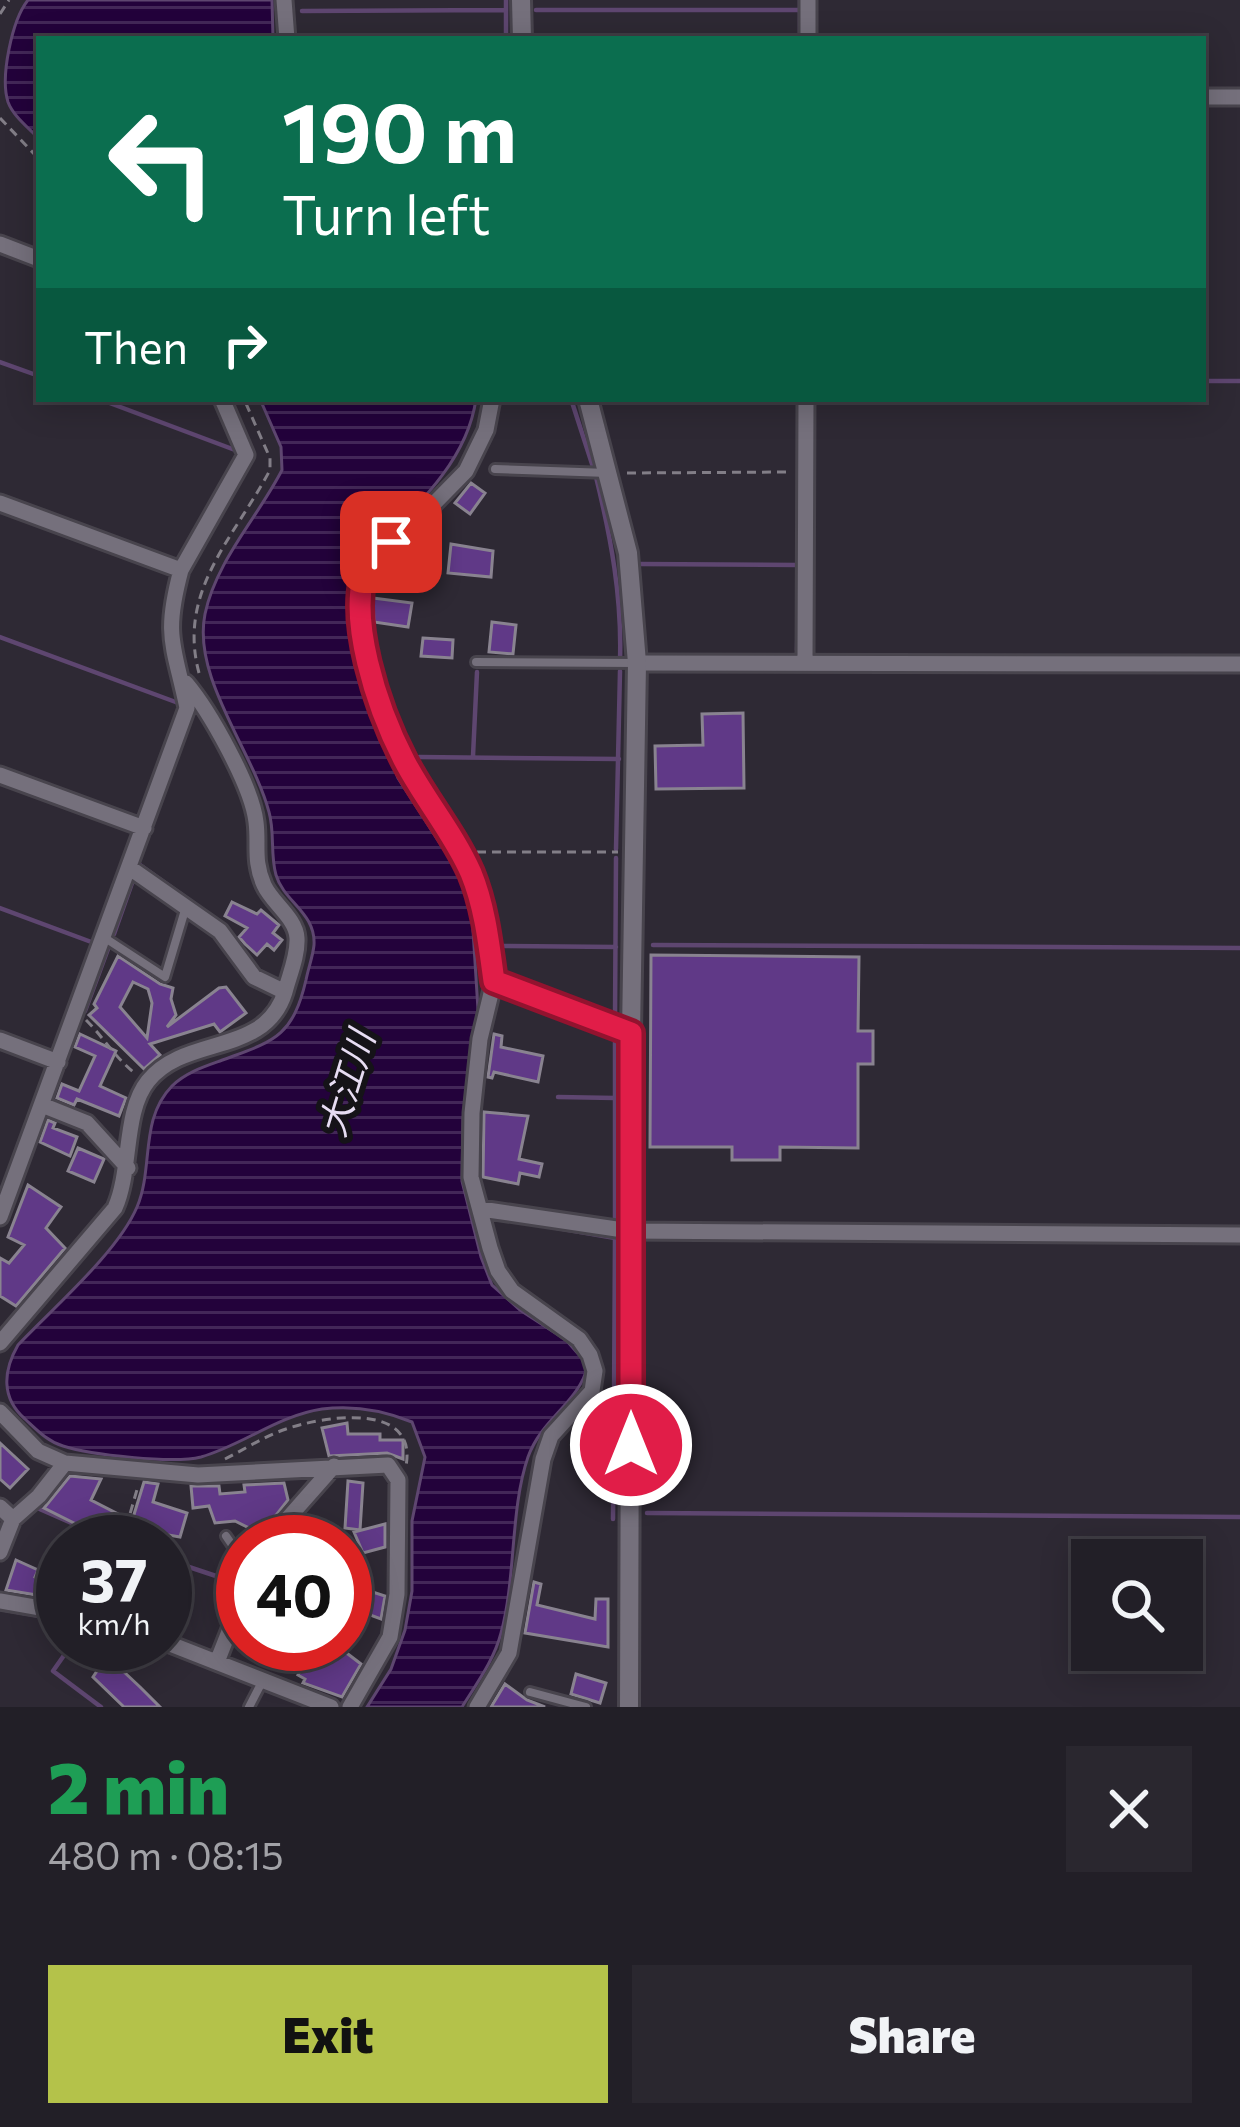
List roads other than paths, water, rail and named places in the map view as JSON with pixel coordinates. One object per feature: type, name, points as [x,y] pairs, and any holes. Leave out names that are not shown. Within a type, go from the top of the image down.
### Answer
[{"type":"street","points":[[284,0],[287,36]]},
{"type":"street","points":[[521,0],[522,36]]},
{"type":"street","points":[[808,0],[808,36]]},
{"type":"street","points":[[1206,97],[1240,98]]},
{"type":"street","points":[[0,244],[36,258]]},
{"type":"street","points":[[0,1217],[187,708],[170,635],[171,606],[181,570],[246,455],[223,402]]},
{"type":"street","points":[[477,1707],[509,1653],[551,1436],[592,1391],[595,1371],[579,1339],[512,1291],[497,1271],[471,1178],[480,1040],[494,981],[483,912],[472,875],[386,721],[369,663],[361,597],[370,557],[417,521],[466,471],[486,430],[491,402]]},
{"type":"street","points":[[588,402],[628,553],[637,663],[629,1707]]},
{"type":"street","points":[[805,662],[806,402]]},
{"type":"street","points":[[0,503],[181,570]]},
{"type":"street","points":[[637,663],[1240,664]]},
{"type":"street","points":[[0,1343],[115,1208],[128,1168],[134,1112],[147,1082],[188,1054],[267,1025],[279,1011],[285,992],[298,935],[261,879],[254,847],[256,821],[227,742],[176,672]]},
{"type":"street","points":[[0,775],[144,828]]},
{"type":"street","points":[[130,868],[220,932],[254,977],[285,992]]},
{"type":"street","points":[[494,981],[631,1033]]},
{"type":"street","points":[[0,1040],[58,1062]]},
{"type":"street","points":[[42,1105],[87,1123],[128,1168]]},
{"type":"street","points":[[481,1209],[630,1231],[1240,1234]]},
{"type":"street","points":[[0,1412],[38,1451],[64,1463],[198,1475],[388,1465],[398,1480],[398,1594],[390,1637],[350,1707]]},
{"type":"street","points":[[0,1552],[6,1513],[39,1496],[64,1463]]},
{"type":"street","points":[[291,1515],[334,1466]]},
{"type":"street","points":[[0,1601],[36,1607]]},
{"type":"street","points":[[239,1671],[331,1707]]},
{"type":"lane","points":[[494,469],[610,472]]},
{"type":"lane","points":[[476,662],[637,663]]},
{"type":"lane","points":[[104,937],[165,977],[186,908]]},
{"type":"lane","points":[[249,1707],[263,1680]]},
{"type":"lane","points":[[530,1692],[586,1707]]},
{"type":"water","points":[[28,0],[272,0],[273,36],[36,36],[36,136],[14,112],[6,91],[7,64]]},
{"type":"water","name":"大江川","points":[[261,402],[475,402],[470,425],[446,470],[355,568],[358,674],[398,778],[459,873],[472,914],[478,1010],[463,1119],[462,1181],[481,1257],[492,1285],[566,1340],[588,1365],[577,1390],[528,1457],[501,1633],[490,1662],[462,1707],[367,1707],[391,1669],[412,1591],[412,1521],[425,1457],[412,1422],[368,1410],[322,1409],[201,1457],[152,1459],[57,1444],[17,1411],[8,1393],[7,1374],[18,1345],[100,1261],[137,1207],[151,1129],[162,1099],[188,1074],[278,1035],[294,1015],[306,980],[313,949],[310,924],[276,875],[269,812],[215,689],[203,638],[210,595],[282,470],[281,447]]},
{"type":"waterway","points":[[506,0],[506,36]]},
{"type":"waterway","points":[[800,0],[800,36]]},
{"type":"waterway","points":[[302,11],[506,10]]},
{"type":"waterway","points":[[536,10],[800,10]]},
{"type":"waterway","points":[[0,362],[36,375]]},
{"type":"waterway","points":[[1206,381],[1240,381]]},
{"type":"waterway","points":[[107,402],[235,450]]},
{"type":"waterway","points":[[572,402],[593,467]]},
{"type":"waterway","points":[[596,477],[614,568],[620,660]]},
{"type":"waterway","points":[[639,564],[798,565]]},
{"type":"waterway","points":[[797,650],[798,602]]},
{"type":"waterway","points":[[0,637],[181,704]]},
{"type":"waterway","points":[[616,849],[620,671]]},
{"type":"waterway","points":[[473,756],[477,672]]},
{"type":"waterway","points":[[419,757],[619,759]]},
{"type":"waterway","points":[[615,1019],[616,858]]},
{"type":"waterway","points":[[140,865],[199,907]]},
{"type":"waterway","points":[[114,934],[132,883]]},
{"type":"waterway","points":[[0,908],[94,943]]},
{"type":"waterway","points":[[653,945],[1240,948]]},
{"type":"waterway","points":[[502,946],[616,947]]},
{"type":"waterway","points":[[85,1011],[108,949]]},
{"type":"waterway","points":[[615,1034],[615,1222]]},
{"type":"waterway","points":[[558,1097],[615,1098]]},
{"type":"waterway","points":[[534,1224],[615,1238]]},
{"type":"waterway","points":[[614,1403],[615,1236]]},
{"type":"waterway","points":[[598,1393],[614,1403],[613,1519]]},
{"type":"waterway","points":[[33,1509],[53,1515]]},
{"type":"waterway","points":[[647,1513],[1240,1517]]},
{"type":"waterway","points":[[192,1568],[216,1576]]},
{"type":"waterway","points":[[0,1609],[36,1615]]},
{"type":"waterway","points":[[53,1671],[101,1707]]}]
